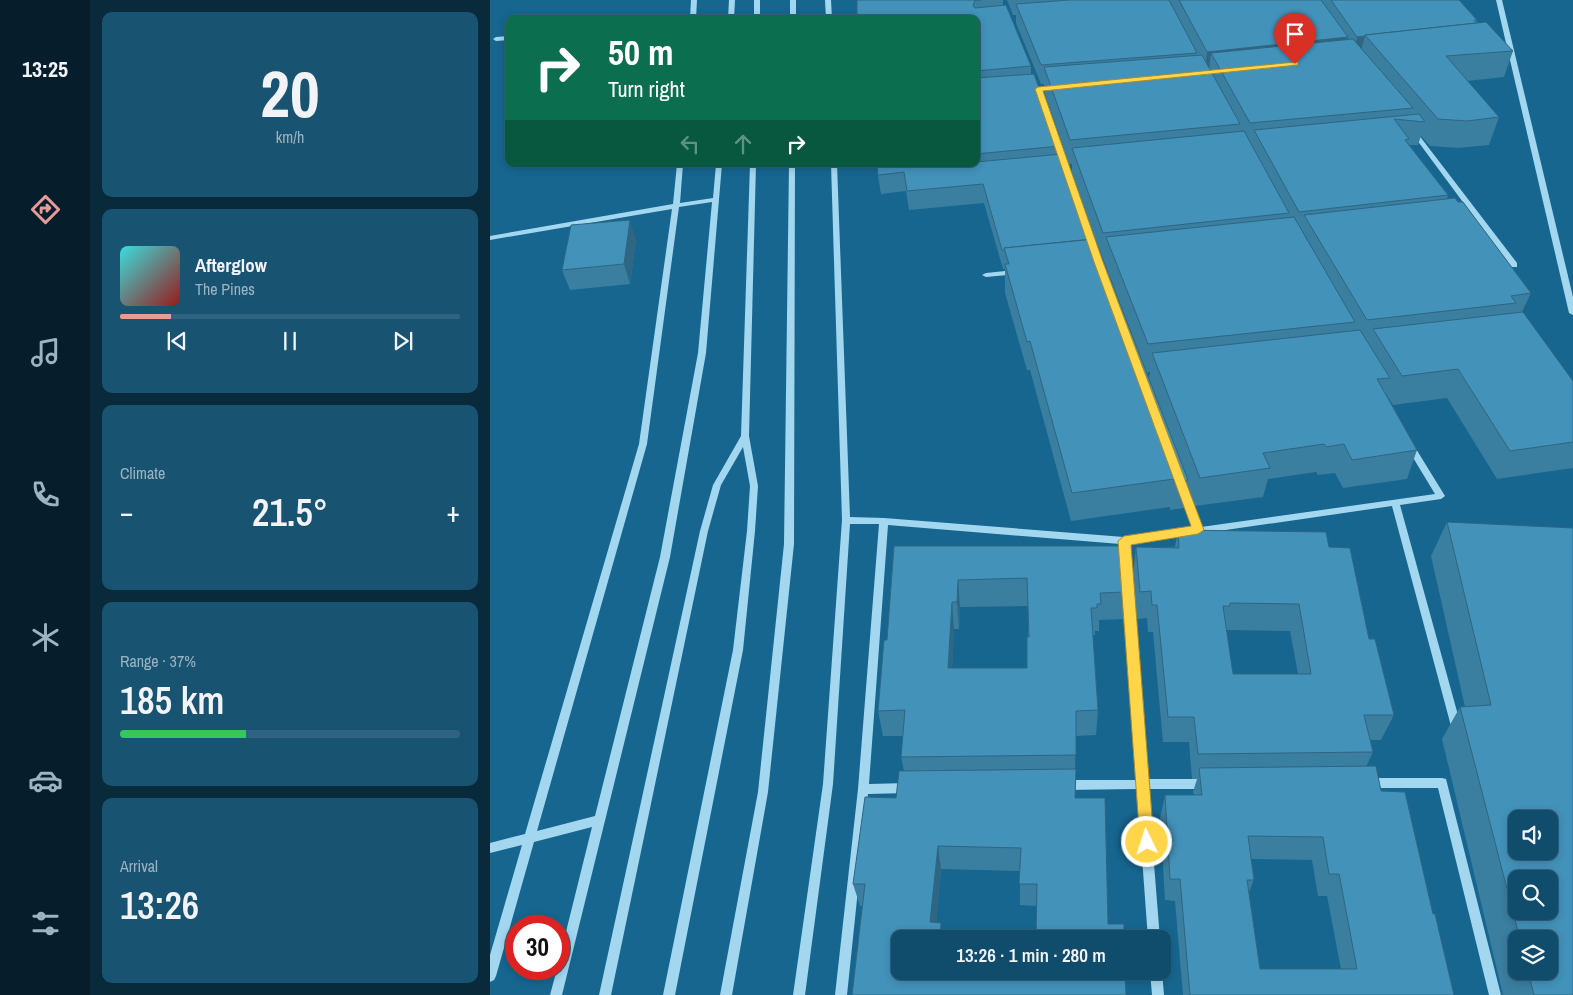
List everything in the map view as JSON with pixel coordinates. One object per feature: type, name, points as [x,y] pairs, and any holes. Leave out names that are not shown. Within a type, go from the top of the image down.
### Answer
[{"type":"street","points":[[693,15],[694,0]]},
{"type":"street","points":[[731,15],[732,0]]},
{"type":"street","points":[[757,0],[757,15]]},
{"type":"street","points":[[793,15],[794,0]]},
{"type":"street","points":[[828,0],[829,15]]},
{"type":"street","points":[[1499,0],[1573,313]]},
{"type":"street","points":[[496,39],[505,38]]},
{"type":"street","points":[[1409,127],[1514,265]]},
{"type":"street","points":[[1406,135],[1415,134]]},
{"type":"street","points":[[490,976],[643,444],[680,167]]},
{"type":"street","points":[[556,995],[666,547],[702,352],[719,167]]},
{"type":"street","points":[[669,995],[738,650],[751,531],[754,486],[745,436],[753,167]]},
{"type":"street","points":[[726,995],[763,792],[789,544],[792,167]]},
{"type":"street","points":[[799,995],[828,784],[846,520],[834,167]]},
{"type":"street","points":[[490,238],[716,199]]},
{"type":"street","points":[[1470,220],[1479,219]]},
{"type":"street","points":[[986,275],[1024,271]]},
{"type":"street","points":[[605,995],[704,531],[717,485],[745,436]]},
{"type":"street","points":[[846,520],[884,521],[1124,541],[1441,496],[1405,437]]},
{"type":"street","points":[[1178,476],[1198,530]]},
{"type":"street","points":[[1394,503],[1456,726]]},
{"type":"street","points":[[841,995],[863,789],[884,521]]},
{"type":"street","points":[[1124,541],[1153,930]]},
{"type":"street","points":[[1352,783],[1442,782],[1495,995]]},
{"type":"street","points":[[1053,786],[1223,784]]},
{"type":"street","points":[[863,789],[923,788]]},
{"type":"street","points":[[490,848],[600,820]]},
{"type":"street","points":[[1157,980],[1158,995]]},
{"type":"building","points":[[857,0],[975,0],[973,6],[975,8],[1006,5],[1031,66],[980,71],[980,15],[857,15]]},
{"type":"building","points":[[1069,0],[1169,0],[1197,53],[1041,65],[1016,4]]},
{"type":"building","points":[[1179,0],[1321,0],[1348,37],[1207,52]]},
{"type":"building","points":[[1331,0],[1459,0],[1477,20],[1474,20],[1477,23],[1357,37]]},
{"type":"building","points":[[1486,22],[1513,51],[1446,56],[1499,117],[1467,121],[1438,119],[1365,35]]},
{"type":"building","points":[[1353,39],[1413,108],[1250,123],[1211,53]]},
{"type":"building","points":[[1202,55],[1240,124],[1070,140],[1044,67]]},
{"type":"building","points":[[1034,74],[1060,146],[980,154],[980,78]]},
{"type":"building","points":[[1419,114],[1425,122],[1394,119],[1409,139],[1405,140],[1448,195],[1299,212],[1254,130]]},
{"type":"building","points":[[1244,131],[1289,213],[1103,233],[1072,148]]},
{"type":"building","points":[[1062,154],[1092,239],[1004,248],[1005,250],[1002,250],[983,184],[907,191],[904,172],[878,175],[877,167],[980,167],[980,162]]},
{"type":"building","points":[[1455,198],[1458,202],[1463,202],[1531,293],[1511,296],[1516,303],[1367,320],[1304,215]]},
{"type":"building","points":[[1294,217],[1355,322],[1148,344],[1106,237]]},
{"type":"building","points":[[630,220],[624,264],[562,270],[571,225]]},
{"type":"building","points":[[1095,239],[1188,480],[1174,482],[1174,479],[1072,493],[1030,341],[1027,342],[1005,264],[1009,264],[1004,248]]},
{"type":"building","points":[[1523,312],[1573,381],[1573,442],[1510,451],[1458,369],[1402,376],[1373,329]]},
{"type":"building","points":[[1360,330],[1390,378],[1377,379],[1417,450],[1352,460],[1344,444],[1326,447],[1324,444],[1263,453],[1270,468],[1200,478],[1152,353]]},
{"type":"building","points":[[1447,522],[1573,528],[1573,995],[1534,995],[1530,980],[1558,980],[1558,930],[1518,930],[1515,920],[1558,920],[1558,870],[1508,870],[1508,893],[1460,707],[1491,705]]},
{"type":"building","points":[[1178,530],[1326,532],[1329,547],[1350,548],[1369,639],[1375,639],[1394,715],[1364,715],[1373,752],[1198,754],[1194,717],[1168,717],[1157,605],[1152,605],[1151,591],[1140,592],[1136,547],[1179,548]],"holes":[[[1230,603],[1299,604],[1311,674],[1233,674],[1223,606],[1230,606]]]},
{"type":"building","points":[[894,546],[1123,546],[1126,592],[1100,593],[1101,604],[1097,604],[1097,608],[1091,608],[1098,710],[1076,711],[1076,755],[901,757],[905,710],[878,711],[884,640],[887,640]],"holes":[[[1027,578],[1029,637],[1027,637],[1027,668],[948,668],[952,602],[957,602],[958,580]]]},
{"type":"building","points":[[1376,766],[1381,791],[1405,792],[1454,995],[1190,995],[1180,879],[1170,879],[1165,795],[1202,795],[1199,768]],"holes":[[[1248,836],[1323,837],[1329,874],[1339,874],[1357,969],[1260,969],[1247,880],[1254,880]]]},
{"type":"building","points":[[1076,769],[1075,798],[1105,798],[1108,924],[1124,924],[1124,930],[1036,930],[1037,884],[1019,884],[1021,848],[938,846],[930,922],[941,923],[941,930],[891,930],[891,980],[1125,980],[1126,995],[852,995],[865,884],[853,884],[865,797],[896,798],[899,771]]},
{"type":"route","points":[[1147,842],[1124,541],[1198,530],[1143,378],[1098,262],[1038,89],[1295,64]]}]
